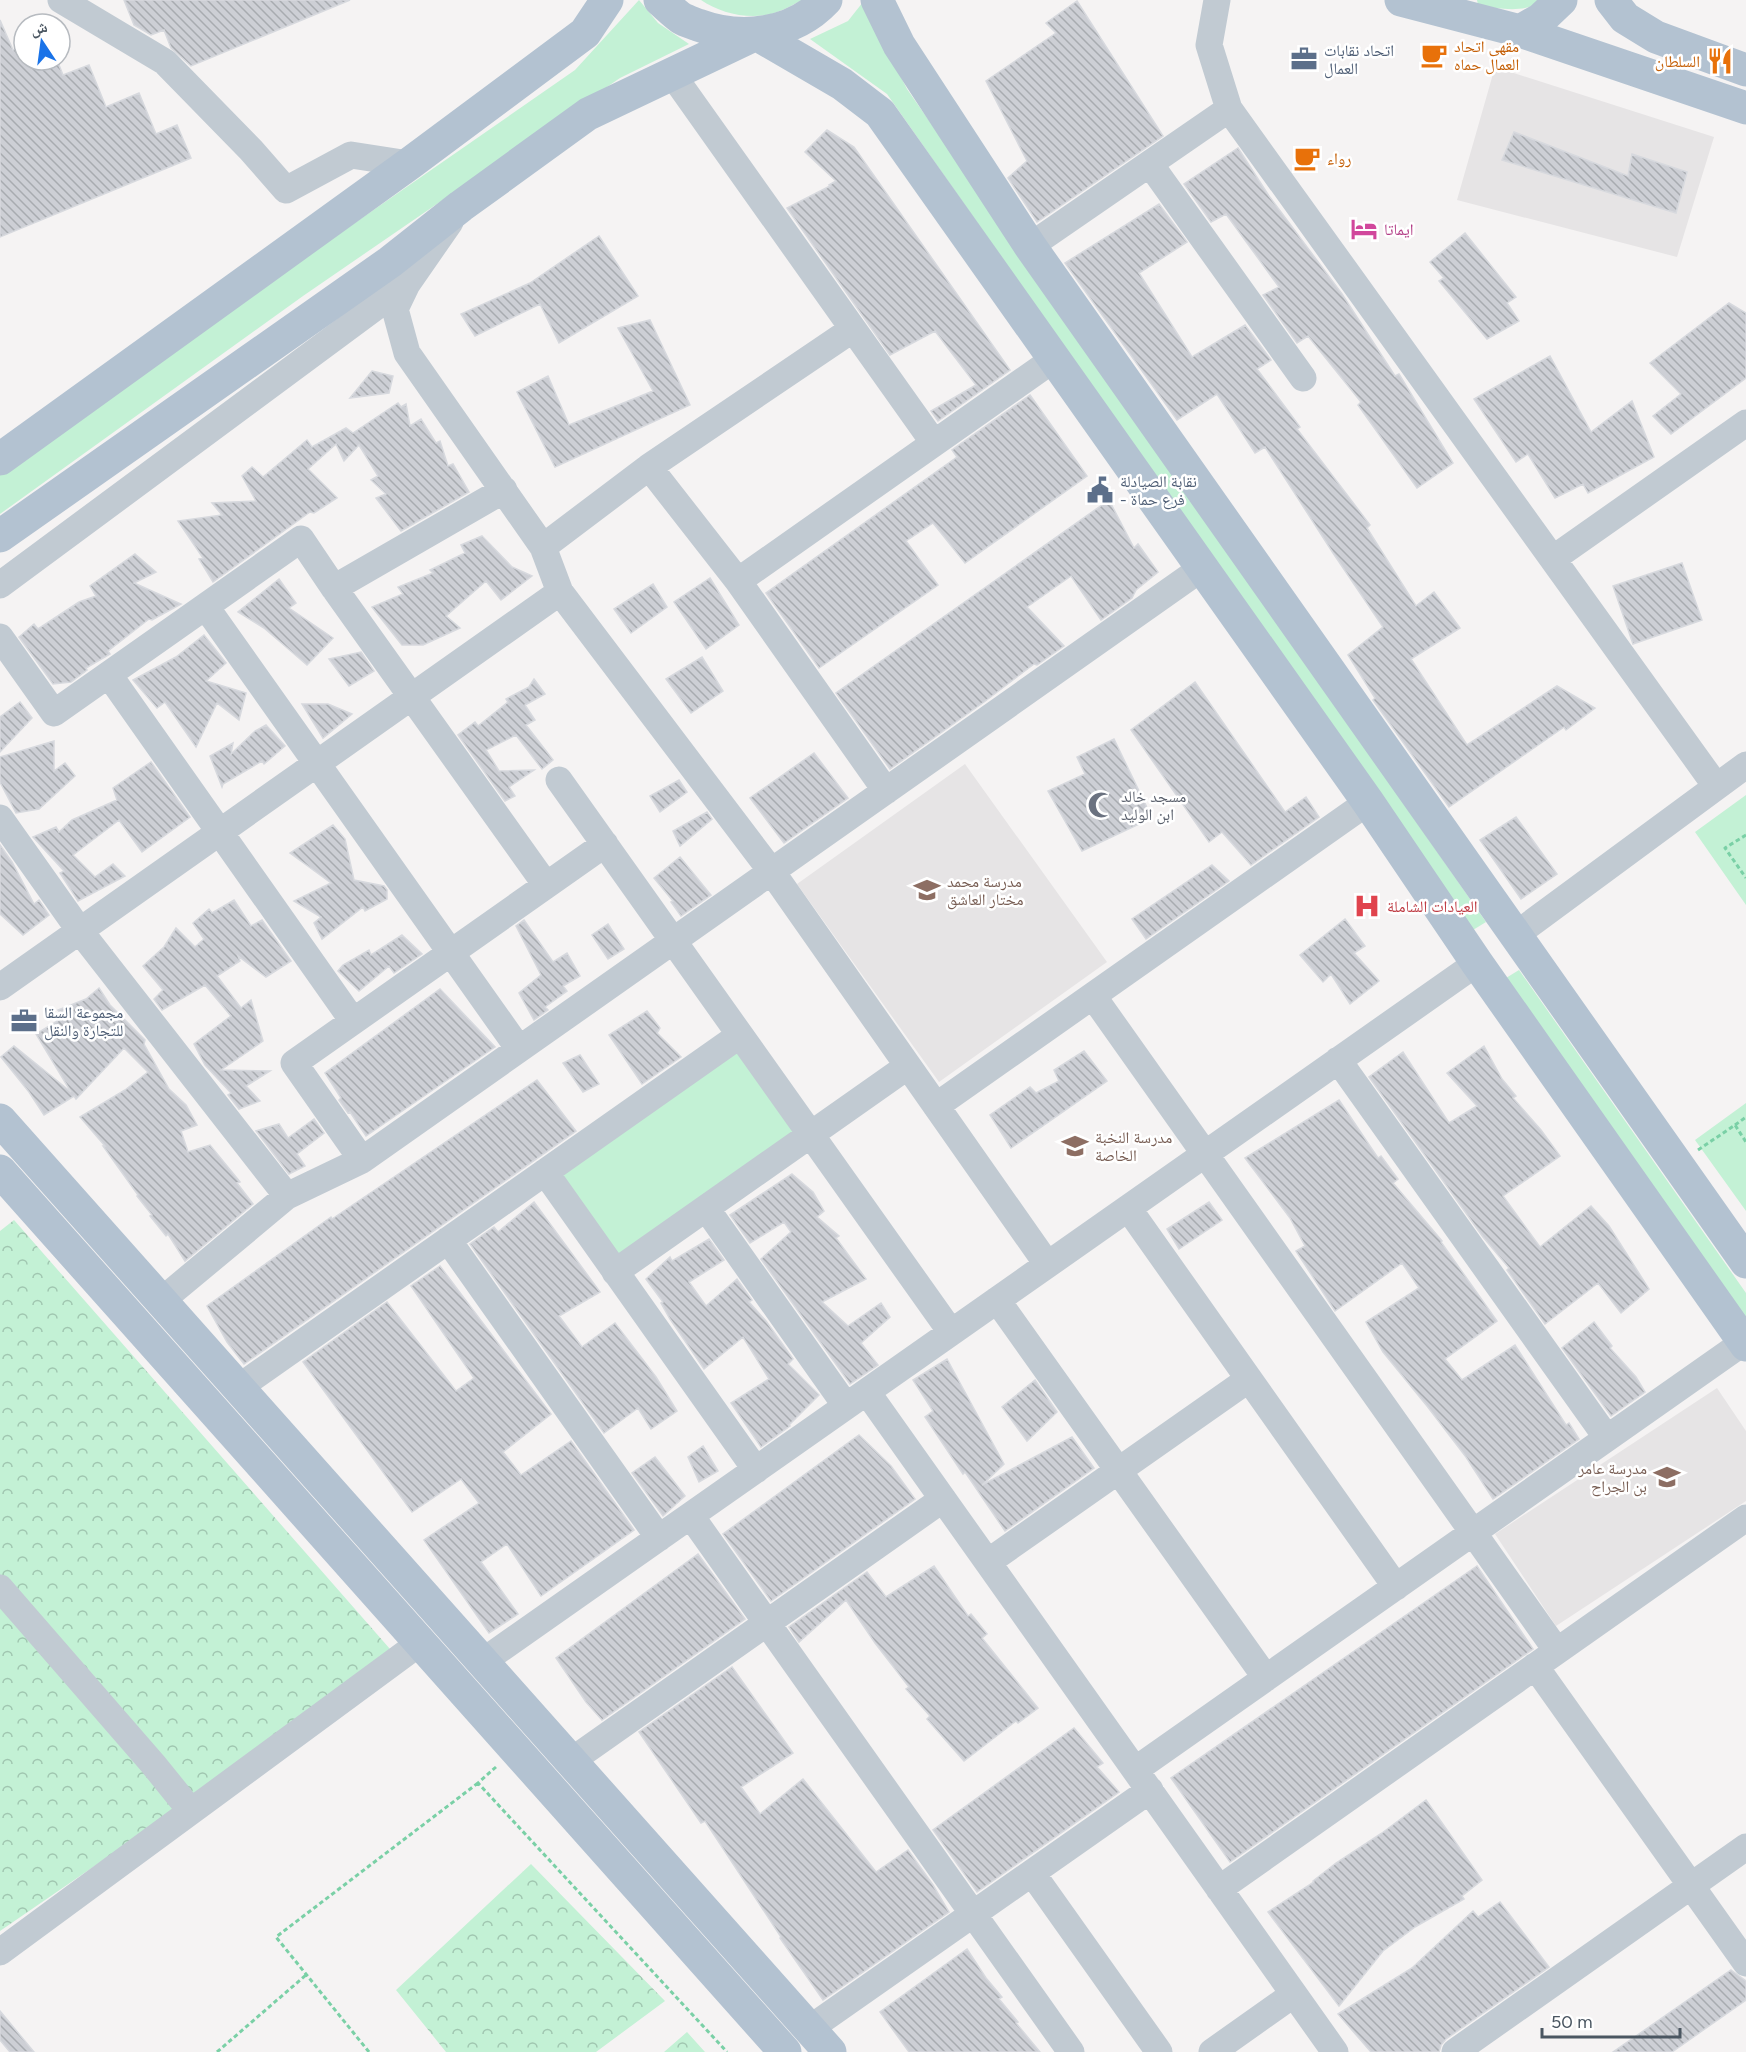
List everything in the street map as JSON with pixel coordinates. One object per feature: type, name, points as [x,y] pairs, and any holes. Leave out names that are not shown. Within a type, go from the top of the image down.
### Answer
[{"type":"main road","points":[[0,459],[409,164],[585,33],[607,0]]},
{"type":"main road","points":[[660,0],[683,19],[718,32],[756,34],[842,84],[880,113],[1368,802],[1477,963],[1745,1344]]},
{"type":"main road","points":[[0,536],[390,262],[461,206],[588,114],[756,34],[789,26],[818,9],[826,0]]},
{"type":"main road","points":[[877,0],[899,45],[1030,246],[1514,936],[1746,1262]]},
{"type":"main road","points":[[1401,0],[1520,31],[1746,108]]},
{"type":"main road","points":[[1520,31],[1541,19],[1561,0]]},
{"type":"main road","points":[[1611,0],[1625,18],[1656,37],[1746,70]]},
{"type":"main road","points":[[1477,963],[1484,969],[1492,971],[1501,971],[1509,967],[1515,961],[1518,952],[1518,944],[1514,936]]},
{"type":"main road","points":[[0,1120],[820,2040]]},
{"type":"main road","points":[[0,1171],[785,2052]]},
{"type":"street","points":[[62,0],[165,62],[251,150],[286,190],[351,155],[409,164]]},
{"type":"street","points":[[1217,0],[1209,45],[1230,110],[1716,786]]},
{"type":"street","points":[[672,74],[933,443]]},
{"type":"street","points":[[1030,246],[1230,110]]},
{"type":"street","points":[[1150,164],[1302,378]]},
{"type":"street","points":[[461,206],[407,284],[395,309],[407,353],[543,547],[560,592],[771,872],[1047,1264]]},
{"type":"street","points":[[0,585],[407,284]]},
{"type":"street","points":[[543,547],[649,467],[853,329]]},
{"type":"street","points":[[738,581],[1054,358]]},
{"type":"street","points":[[1554,558],[1746,423]]},
{"type":"street","points":[[649,467],[738,581],[886,790]]},
{"type":"street","points":[[334,588],[504,490]]},
{"type":"street","points":[[0,637],[54,713],[302,539],[334,588],[546,885]]},
{"type":"street","points":[[161,1301],[287,1196],[362,1160],[1202,568]]},
{"type":"street","points":[[0,987],[560,592]]},
{"type":"street","points":[[206,607],[519,1049]]},
{"type":"street","points":[[109,675],[354,1021]]},
{"type":"street","points":[[1514,936],[1746,765]]},
{"type":"street","points":[[559,780],[951,1332]]},
{"type":"street","points":[[936,1106],[1368,802]]},
{"type":"street","points":[[0,818],[80,931],[287,1196]]},
{"type":"street","points":[[362,1160],[294,1063],[605,844]]},
{"type":"street","points":[[482,1662],[1477,963]]},
{"type":"street","points":[[1093,996],[1474,1532],[1546,1658],[1691,1886],[1746,1963]]},
{"type":"street","points":[[238,1388],[740,1035]]},
{"type":"street","points":[[1338,1060],[1606,1438]]},
{"type":"street","points":[[615,1272],[908,1066]]},
{"type":"street","points":[[544,1172],[756,1470]]},
{"type":"street","points":[[706,1208],[857,1399],[943,1499],[1335,2052]]},
{"type":"street","points":[[1128,1208],[1396,1587]]},
{"type":"street","points":[[448,1240],[659,1538]]},
{"type":"street","points":[[997,1300],[1266,1678]]},
{"type":"street","points":[[820,2040],[974,1915],[1032,1873],[1266,1678],[1606,1438],[1745,1344]]},
{"type":"street","points":[[988,1562],[1249,1379]]},
{"type":"street","points":[[571,1761],[943,1499]]},
{"type":"street","points":[[691,1516],[1071,2052]]},
{"type":"street","points":[[1219,1889],[1746,1518]]},
{"type":"street","points":[[0,1588],[191,1811]]},
{"type":"street","points":[[0,1952],[421,1642]]},
{"type":"street","points":[[1455,2052],[1746,1847]]},
{"type":"street","points":[[1032,1873],[1159,2052]]},
{"type":"street","points":[[1212,2052],[1294,1994]]},
{"type":"path","points":[[1746,835],[1725,848],[1746,878]]},
{"type":"path","points":[[1677,1164],[1746,1117]]},
{"type":"path","points":[[1735,1125],[1746,1142]]},
{"type":"path","points":[[369,2052],[276,1937],[477,1783],[515,1749]]},
{"type":"path","points":[[477,1783],[727,2052]]},
{"type":"path","points":[[217,2052],[306,1975]]},
{"type":"shaded area","points":[[1495,67],[1714,137],[1677,257],[1457,200]]},
{"type":"shaded area","points":[[965,764],[1107,962],[939,1082],[797,884]]},
{"type":"shaded area","points":[[1717,1388],[1746,1431],[1746,1501],[1556,1626],[1495,1534]]},
{"type":"green space","points":[[639,0],[658,23],[689,44],[620,78],[303,296],[0,514],[0,473],[575,70]]},
{"type":"green space","points":[[701,0],[802,0],[768,15],[748,16],[718,9]]},
{"type":"green space","points":[[1477,0],[1544,0],[1528,7],[1512,9],[1478,5]]},
{"type":"green space","points":[[863,2],[907,89],[1486,922],[1473,930],[887,94],[810,39],[848,21]]},
{"type":"green space","points":[[1746,795],[1746,905],[1695,832]]},
{"type":"green space","points":[[1519,970],[1746,1293],[1746,1321],[1506,978]]},
{"type":"green space","points":[[740,1035],[810,1134],[615,1272],[545,1172]]},
{"type":"green space","points":[[1746,1103],[1746,1211],[1695,1140]]},
{"type":"green space","points":[[14,1220],[390,1649],[176,1810],[0,1931],[0,1231]]},
{"type":"green space","points":[[531,1864],[665,2001],[596,2052],[446,2052],[396,1990]]},
{"type":"green space","points":[[687,2032],[705,2052],[664,2052]]},
{"type":"building","points":[[124,0],[350,0],[191,66],[171,48],[164,30],[151,35],[134,25]]},
{"type":"building","points":[[1077,1],[1163,136],[1037,222],[1008,178],[1027,161],[986,81],[1056,33],[1046,23]]},
{"type":"building","points":[[0,20],[12,48],[12,72],[62,72],[63,75],[89,65],[106,107],[139,93],[156,134],[177,125],[191,158],[0,237]]},
{"type":"building","points":[[827,130],[854,147],[1010,370],[938,421],[931,411],[976,385],[935,331],[890,355],[787,208],[836,181],[805,152]]},
{"type":"building","points":[[1514,132],[1628,176],[1632,154],[1687,172],[1676,213],[1502,160]]},
{"type":"building","points":[[1238,148],[1269,196],[1342,294],[1395,376],[1399,374],[1453,463],[1417,488],[1358,405],[1361,402],[1308,336],[1297,343],[1263,295],[1279,287],[1226,214],[1211,222],[1184,184]]},
{"type":"building","points":[[1159,204],[1187,242],[1139,273],[1192,357],[1245,325],[1271,360],[1257,369],[1300,427],[1297,429],[1370,525],[1367,528],[1416,606],[1434,592],[1460,628],[1411,659],[1467,745],[1557,686],[1595,708],[1566,730],[1564,727],[1449,807],[1373,700],[1375,698],[1348,655],[1383,627],[1265,447],[1255,453],[1217,394],[1177,420],[1065,263]]},
{"type":"building","points":[[1465,233],[1516,297],[1507,303],[1519,321],[1487,339],[1439,281],[1444,278],[1430,262]]},
{"type":"building","points":[[599,236],[638,296],[559,343],[540,304],[475,336],[461,314],[530,283]]},
{"type":"building","points":[[1729,303],[1746,313],[1746,378],[1671,434],[1653,416],[1681,394],[1650,363]]},
{"type":"building","points":[[650,320],[690,405],[555,467],[517,392],[548,376],[569,425],[653,391],[618,328]]},
{"type":"building","points":[[1550,356],[1591,432],[1632,401],[1654,457],[1588,493],[1583,484],[1555,498],[1528,454],[1516,462],[1474,399]]},
{"type":"building","points":[[372,371],[393,376],[389,393],[350,398]]},
{"type":"building","points":[[1030,395],[1087,476],[965,563],[933,523],[906,541],[938,585],[819,668],[766,593],[957,457],[952,450]]},
{"type":"building","points":[[398,403],[401,407],[406,404],[410,426],[421,419],[436,443],[440,441],[448,466],[453,464],[469,492],[401,531],[376,498],[386,494],[371,480],[378,476],[359,445],[344,461],[336,444],[308,469],[337,498],[314,513],[310,512],[213,582],[199,559],[203,558],[178,521],[222,515],[212,503],[256,501],[242,476],[252,467],[263,477],[307,440],[312,447],[346,428],[353,433]]},
{"type":"building","points":[[1109,500],[1134,548],[1138,544],[1158,572],[1136,590],[1132,598],[1101,620],[1071,576],[1027,607],[1064,646],[1037,665],[1034,664],[890,769],[836,693]]},
{"type":"building","points":[[482,536],[512,567],[532,576],[501,600],[486,581],[446,616],[460,628],[423,645],[402,645],[372,607],[403,594],[398,587],[433,573],[430,570],[465,553],[461,545]]},
{"type":"building","points":[[135,554],[156,572],[134,583],[181,604],[152,620],[149,619],[108,651],[110,654],[86,668],[87,670],[71,682],[53,684],[19,637],[34,624],[38,629],[79,602],[96,596],[90,586]]},
{"type":"building","points":[[1682,563],[1702,620],[1633,644],[1613,586]]},
{"type":"building","points":[[710,578],[739,625],[706,649],[674,602]]},
{"type":"building","points":[[279,579],[296,603],[289,608],[333,638],[307,665],[264,628],[238,612]]},
{"type":"building","points":[[653,584],[667,607],[631,633],[614,609]]},
{"type":"building","points":[[204,635],[226,663],[206,681],[246,693],[239,720],[217,703],[196,747],[165,702],[157,708],[133,680],[176,657]]},
{"type":"building","points":[[361,652],[374,671],[349,686],[329,659]]},
{"type":"building","points":[[702,657],[723,691],[691,713],[666,679]]},
{"type":"building","points":[[534,679],[545,694],[525,705],[535,720],[526,725],[553,760],[542,769],[516,735],[486,750],[499,771],[534,770],[509,787],[515,796],[505,801],[458,735],[475,722],[478,726],[508,702],[506,699],[529,687]]},
{"type":"building","points":[[1195,682],[1285,812],[1306,797],[1319,817],[1251,865],[1222,832],[1209,842],[1131,730]]},
{"type":"building","points":[[20,702],[32,718],[0,752],[0,717]]},
{"type":"building","points":[[302,704],[328,704],[352,714],[323,738]]},
{"type":"building","points":[[266,725],[285,746],[264,764],[262,761],[223,784],[222,787],[210,756],[233,743],[231,754],[255,731]]},
{"type":"building","name":"مسجد خالد ابن الوليد","points":[[1114,739],[1152,818],[1082,851],[1048,791],[1085,774],[1077,757]]},
{"type":"building","points":[[54,741],[54,771],[65,763],[75,776],[39,809],[16,813],[0,782],[0,757]]},
{"type":"building","points":[[814,753],[848,798],[784,843],[750,798]]},
{"type":"building","points":[[151,762],[190,817],[142,852],[119,820],[73,855],[95,877],[113,864],[125,876],[78,901],[60,873],[64,871],[33,837],[56,827],[59,832],[72,820],[117,800],[113,788]]},
{"type":"building","points":[[679,780],[687,792],[660,812],[650,796]]},
{"type":"building","points":[[707,812],[712,819],[680,846],[673,831]]},
{"type":"building","points":[[1516,817],[1557,874],[1521,899],[1480,840]]},
{"type":"building","points":[[333,825],[345,839],[354,880],[384,886],[387,890],[387,899],[365,911],[363,907],[322,939],[314,923],[321,917],[294,901],[331,883],[290,853]]},
{"type":"building","points":[[0,845],[12,862],[34,904],[39,900],[49,915],[23,935],[0,914]]},
{"type":"building","points":[[680,857],[711,895],[681,916],[671,902],[673,901],[654,878]]},
{"type":"building","points":[[1212,865],[1229,881],[1146,939],[1132,919]]},
{"type":"building","points":[[234,900],[251,926],[262,920],[291,961],[266,977],[238,956],[240,961],[217,976],[241,1008],[251,1000],[263,1041],[221,1070],[270,1071],[246,1086],[260,1101],[239,1109],[228,1095],[231,1093],[205,1065],[194,1044],[231,1016],[205,985],[162,1010],[154,999],[163,990],[143,966],[164,947],[176,928],[195,947],[204,939],[193,923],[209,909],[212,913]]},
{"type":"building","points":[[1345,919],[1365,946],[1354,953],[1379,981],[1350,1004],[1331,974],[1323,982],[1300,955]]},
{"type":"building","points":[[524,920],[553,962],[567,953],[580,976],[563,986],[567,991],[545,1007],[548,1010],[534,1020],[519,993],[541,975],[516,926]]},
{"type":"building","points":[[608,924],[624,949],[608,959],[592,935]]},
{"type":"building","points":[[402,935],[422,954],[394,973],[389,966],[359,991],[338,971],[343,965],[369,950],[371,955]]},
{"type":"building","points":[[99,988],[110,1005],[145,1040],[144,1044],[169,1089],[186,1105],[197,1125],[181,1131],[188,1152],[210,1145],[240,1182],[237,1183],[253,1204],[185,1261],[168,1234],[166,1236],[150,1216],[152,1215],[103,1146],[105,1146],[80,1117],[125,1090],[148,1072],[124,1048],[76,1099],[74,1096],[44,1115],[1,1057],[14,1046],[71,1092],[36,1034],[64,1017],[58,1010],[86,999]]},
{"type":"building","points":[[440,989],[495,1047],[366,1136],[339,1100],[341,1098],[325,1073]]},
{"type":"building","points":[[647,1011],[660,1028],[657,1033],[681,1057],[642,1084],[609,1035]]},
{"type":"building","points":[[1484,1046],[1502,1079],[1516,1096],[1513,1098],[1560,1156],[1503,1196],[1540,1247],[1591,1206],[1609,1226],[1649,1289],[1621,1313],[1598,1283],[1545,1324],[1507,1270],[1509,1268],[1483,1237],[1369,1077],[1403,1052],[1449,1123],[1477,1106],[1447,1073]]},
{"type":"building","points":[[1084,1051],[1107,1081],[1011,1148],[990,1115],[1030,1087],[1036,1093],[1059,1081],[1054,1070]]},
{"type":"building","points":[[580,1055],[599,1084],[583,1092],[563,1063]]},
{"type":"building","points":[[537,1080],[576,1131],[244,1364],[227,1342],[207,1306],[331,1217],[332,1219]]},
{"type":"building","points":[[1339,1100],[1378,1158],[1381,1156],[1398,1179],[1393,1183],[1442,1241],[1497,1321],[1445,1359],[1462,1380],[1515,1345],[1566,1425],[1569,1423],[1579,1439],[1493,1499],[1466,1457],[1383,1352],[1366,1322],[1419,1288],[1402,1263],[1335,1311],[1296,1251],[1305,1246],[1290,1218],[1245,1158]]},
{"type":"building","points":[[314,1119],[324,1133],[297,1154],[305,1166],[289,1174],[256,1131],[279,1124],[288,1138]]},
{"type":"building","points":[[792,1174],[813,1192],[824,1211],[817,1217],[839,1236],[836,1238],[866,1279],[822,1302],[848,1326],[881,1303],[890,1317],[861,1343],[878,1365],[850,1384],[761,1259],[791,1232],[784,1222],[750,1243],[730,1215]]},
{"type":"building","points":[[534,1202],[600,1292],[559,1316],[582,1347],[615,1323],[656,1377],[677,1411],[651,1429],[638,1408],[604,1433],[470,1244],[494,1227],[498,1232]]},
{"type":"building","points":[[1209,1202],[1222,1220],[1179,1249],[1167,1229]]},
{"type":"building","points":[[709,1239],[724,1260],[689,1282],[706,1306],[737,1279],[752,1300],[749,1302],[766,1321],[793,1359],[788,1364],[819,1395],[790,1426],[761,1447],[731,1403],[769,1379],[743,1337],[704,1369],[670,1319],[661,1303],[663,1302],[646,1279],[670,1257],[672,1261]]},
{"type":"building","points":[[440,1266],[551,1414],[503,1452],[521,1475],[571,1441],[634,1530],[541,1596],[507,1544],[481,1562],[518,1614],[489,1633],[424,1540],[479,1503],[461,1479],[412,1512],[303,1362],[387,1302],[456,1391],[474,1378],[411,1286]]},
{"type":"building","points":[[1594,1322],[1612,1346],[1610,1348],[1636,1377],[1645,1392],[1611,1416],[1562,1348]]},
{"type":"building","points":[[947,1359],[1004,1464],[982,1485],[1072,1437],[1094,1468],[1005,1531],[925,1417],[933,1411],[913,1380]]},
{"type":"building","points":[[1035,1380],[1057,1412],[1027,1441],[1002,1407]]},
{"type":"building","points":[[859,1435],[891,1466],[915,1499],[771,1601],[723,1534]]},
{"type":"building","points":[[703,1446],[718,1471],[699,1482],[688,1457]]},
{"type":"building","points":[[655,1457],[685,1496],[663,1516],[632,1473]]},
{"type":"building","points":[[698,1554],[745,1619],[602,1720],[586,1702],[556,1658]]},
{"type":"building","points":[[934,1566],[968,1616],[971,1614],[987,1634],[982,1638],[1038,1708],[1018,1723],[1016,1721],[964,1761],[927,1719],[930,1716],[906,1689],[909,1687],[846,1600],[799,1642],[789,1627],[867,1572],[886,1597]]},
{"type":"building","points":[[1477,1566],[1533,1649],[1230,1862],[1171,1778]]},
{"type":"building","points":[[732,1667],[793,1753],[741,1787],[760,1814],[803,1779],[876,1872],[908,1850],[949,1912],[823,2000],[705,1821],[701,1823],[639,1732]]},
{"type":"building","points":[[1074,1728],[1103,1763],[1097,1767],[1119,1792],[977,1892],[933,1830]]},
{"type":"building","points":[[1426,1800],[1482,1880],[1462,1896],[1464,1899],[1415,1927],[1383,1951],[1339,2006],[1268,1912],[1314,1882],[1336,1863],[1382,1833]]},
{"type":"building","points":[[1500,1902],[1549,1967],[1446,2039],[1439,2052],[1371,2052],[1338,2014],[1412,1968],[1473,1911],[1478,1917]]},
{"type":"building","points":[[967,1949],[1002,1997],[999,1999],[1018,2022],[1016,2023],[1040,2052],[909,2052],[880,2012]]},
{"type":"building","points":[[1731,1970],[1746,1981],[1746,2000],[1672,2052],[1613,2052]]},
{"type":"building","points":[[0,2011],[34,2052],[10,2052],[0,2040]]},
{"type":"place","name":"مقهى اتحاد العمال حماه","points":[[1434,55]]},
{"type":"place","name":"اتحاد نقابات العمال","points":[[1304,59]]},
{"type":"place","name":"السلطان","points":[[1720,61]]},
{"type":"place","name":"رواء","points":[[1307,158]]},
{"type":"place","name":"ايماتا","points":[[1364,229]]},
{"type":"place","name":"نقابة الصيادلة - فرع حماة","points":[[1100,490]]},
{"type":"place","name":"مسجد خالد ابن الوليد","points":[[1101,805]]},
{"type":"place","name":"مدرسة محمد مختار العاشق","points":[[927,890]]},
{"type":"place","name":"العيادات الشاملة","points":[[1367,906]]},
{"type":"place","name":"مجموعة السقا للتجارة والنقل","points":[[24,1021]]},
{"type":"place","name":"مدرسة النخبة الخاصة","points":[[1075,1146]]},
{"type":"place","name":"مدرسة عامر بن الجراح","points":[[1667,1477]]}]
